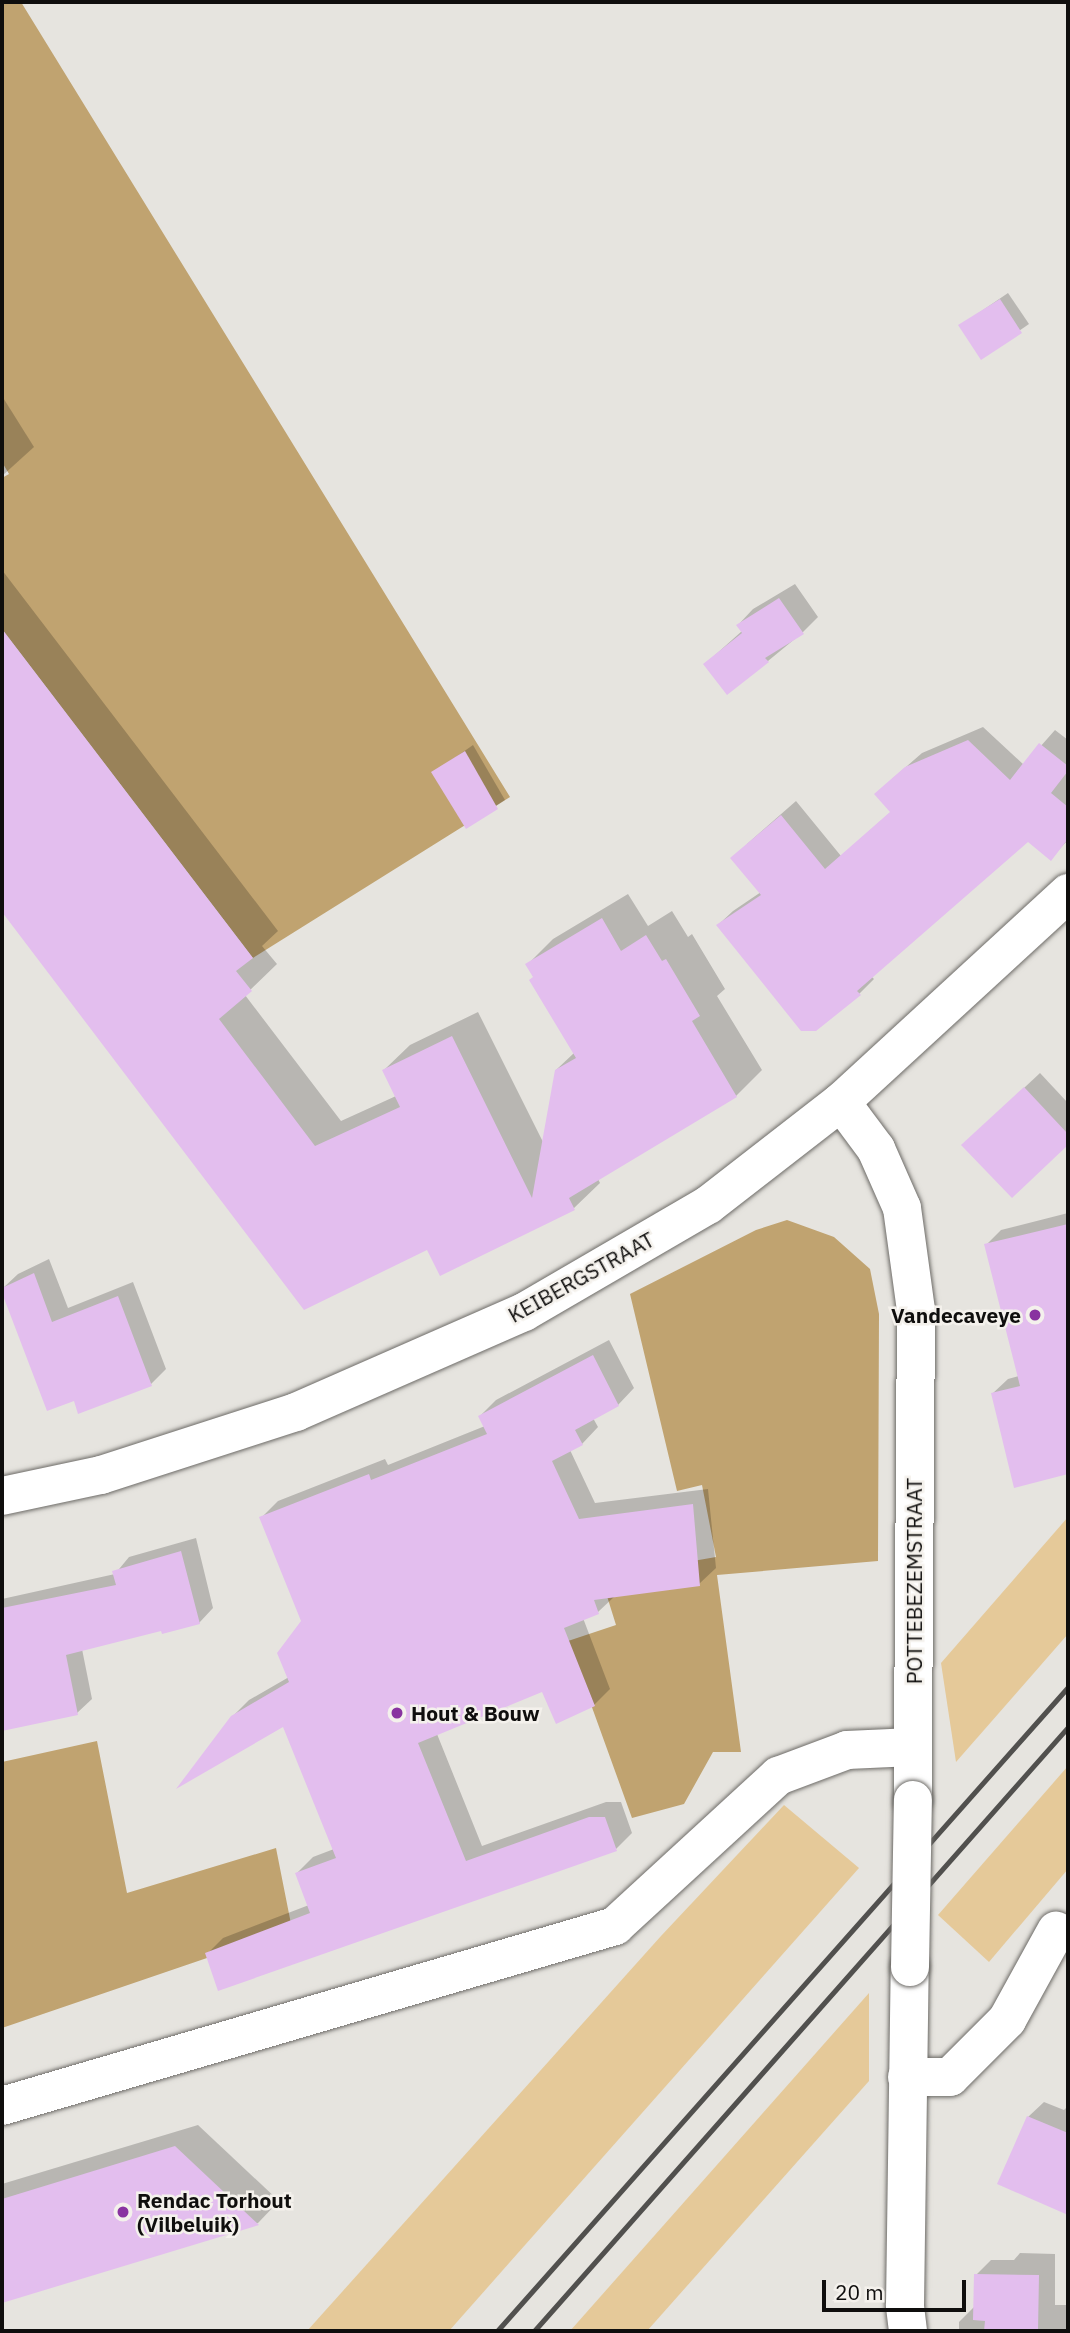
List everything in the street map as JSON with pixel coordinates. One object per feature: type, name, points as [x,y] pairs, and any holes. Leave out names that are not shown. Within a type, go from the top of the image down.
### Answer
[{"type":"street","name":"KEIBERGSTRAAT","points":[[2,1496],[101,1475],[296,1412],[524,1312],[708,1205],[841,1102],[1068,893]]},
{"type":"street","name":"POTTEBEZEMSTRAAT","points":[[841,1102],[876,1149],[902,1208],[916,1310],[913,1800],[905,2305],[908,2331]]},
{"type":"street","points":[[2,2106],[615,1926],[778,1776],[847,1750],[913,1747]]},
{"type":"street","points":[[907,2077],[950,2077],[1007,2020],[1056,1931]]},
{"type":"shaded area","points":[[2,2],[21,2],[510,797],[253,958],[2,629],[2,478],[9,474],[2,462]]},
{"type":"shaded area","points":[[787,1220],[834,1237],[870,1269],[879,1314],[878,1561],[717,1575],[741,1752],[713,1752],[684,1804],[632,1818],[568,1641],[616,1625],[601,1577],[716,1557],[702,1485],[677,1491],[630,1294],[756,1230]]},
{"type":"shaded area","points":[[1068,1517],[1068,1634],[956,1762],[941,1663]]},
{"type":"shaded area","points":[[97,1741],[127,1893],[276,1848],[292,1929],[2,2028],[2,1762]]},
{"type":"shaded area","points":[[1068,1766],[1068,1869],[989,1962],[938,1915]]},
{"type":"shaded area","points":[[784,1805],[859,1868],[449,2331],[307,2331],[661,1936]]},
{"type":"shaded area","points":[[869,1993],[869,2081],[647,2331],[570,2331]]},
{"type":"building","points":[[1000,299],[1022,333],[981,360],[958,325]]},
{"type":"building","points":[[779,598],[804,634],[765,658],[769,662],[727,695],[703,664],[742,633],[736,625]]},
{"type":"building","points":[[2,629],[253,958],[236,971],[252,991],[219,1019],[315,1146],[400,1107],[382,1070],[452,1036],[532,1198],[555,1070],[576,1058],[529,980],[533,977],[525,964],[602,918],[621,951],[646,935],[662,961],[666,959],[700,1016],[692,1021],[737,1097],[569,1198],[575,1210],[440,1276],[427,1250],[304,1310],[2,912]]},
{"type":"building","points":[[968,740],[1010,780],[1039,743],[1068,766],[1068,771],[1051,793],[1068,807],[1068,839],[1051,861],[1028,842],[857,991],[861,995],[816,1031],[801,1031],[716,925],[761,895],[730,858],[781,815],[825,869],[890,812],[874,794],[905,767]]},
{"type":"building","points":[[465,751],[498,809],[466,829],[431,772]]},
{"type":"building","points":[[1024,1087],[1068,1134],[1068,1145],[1012,1198],[961,1145]]},
{"type":"building","name":"Vandecaveye","points":[[1068,1224],[1068,1474],[1014,1488],[991,1393],[1020,1386],[984,1244]]},
{"type":"building","points":[[34,1273],[52,1322],[118,1296],[152,1386],[78,1414],[74,1401],[47,1411],[2,1293],[2,1288]]},
{"type":"building","points":[[593,1355],[619,1406],[575,1430],[583,1445],[552,1461],[579,1519],[693,1504],[700,1586],[594,1600],[599,1614],[564,1628],[595,1706],[556,1724],[542,1692],[418,1743],[466,1861],[589,1817],[605,1817],[617,1851],[218,1991],[205,1953],[310,1913],[295,1873],[336,1858],[283,1727],[176,1789],[231,1716],[289,1682],[277,1653],[301,1621],[259,1517],[369,1474],[371,1480],[487,1434],[478,1416]]},
{"type":"building","points":[[181,1551],[200,1624],[66,1655],[78,1715],[2,1731],[2,1608],[116,1585],[112,1571]]},
{"type":"building","points":[[1027,2116],[1068,2133],[1068,2215],[997,2184]]},
{"type":"building","name":"Rendac Torhout (Vilbeluik)","points":[[175,2146],[259,2225],[2,2303],[2,2199]]},
{"type":"building","points":[[974,2274],[1039,2275],[1038,2331],[984,2331],[985,2321],[973,2320]]},
{"type":"railway","points":[[497,2331],[1068,1687]]},
{"type":"railway","points":[[534,2331],[1068,1727]]},
{"type":"place","name":"Vandecaveye","points":[[1035,1315]]},
{"type":"place","name":"Hout & Bouw","points":[[397,1713]]},
{"type":"place","name":"Rendac Torhout (Vilbeluik)","points":[[123,2212]]}]
